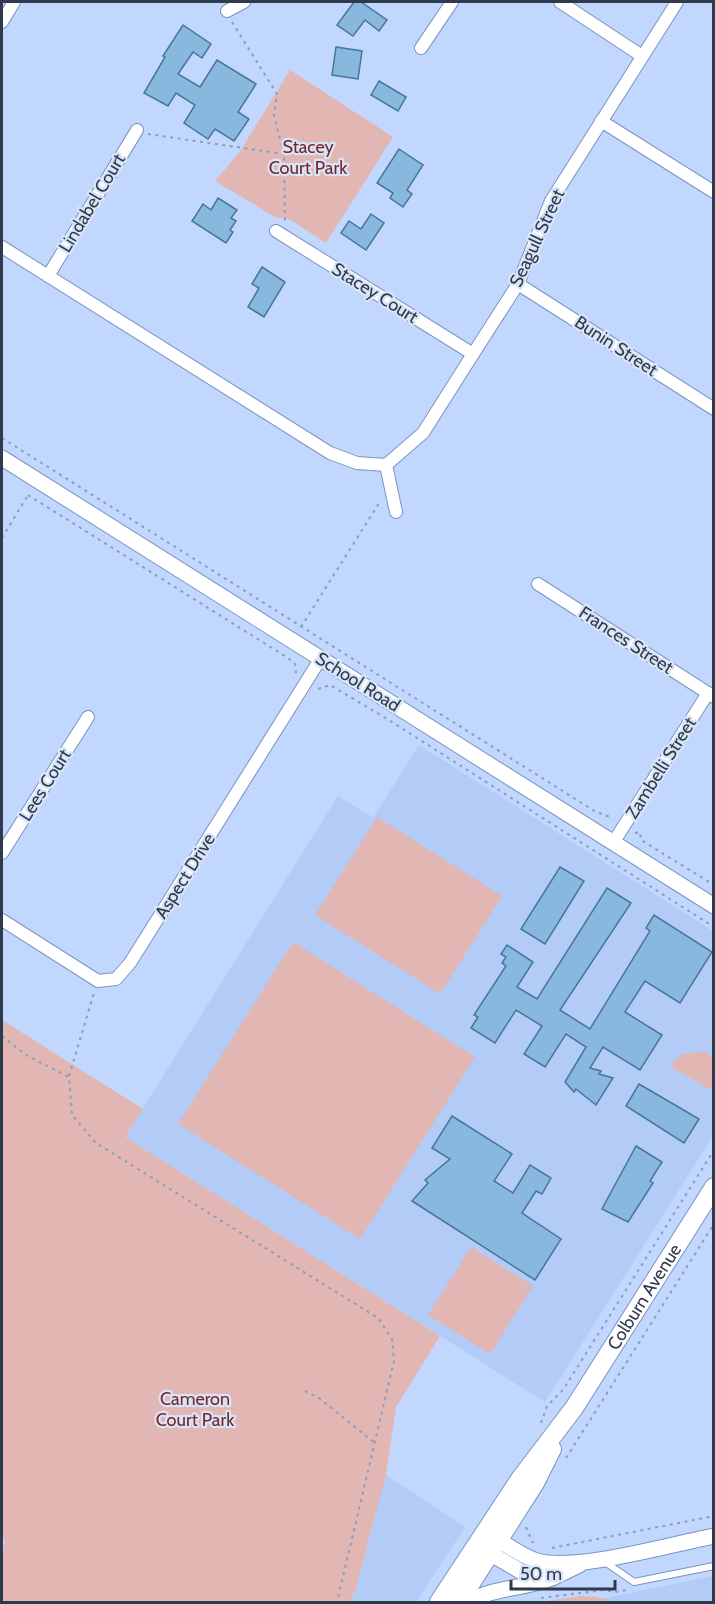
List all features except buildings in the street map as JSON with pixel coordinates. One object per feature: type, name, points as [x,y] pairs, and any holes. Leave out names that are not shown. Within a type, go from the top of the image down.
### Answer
[{"type":"main road","name":"Colburn Avenue","points":[[459,1602],[520,1479],[574,1408],[714,1187]]},
{"type":"main road","name":"Colburn Avenue","points":[[439,1602],[488,1543]]},
{"type":"street","points":[[2,22],[14,2]]},
{"type":"street","points":[[227,11],[244,2]]},
{"type":"street","points":[[421,48],[452,2]]},
{"type":"street","points":[[560,2],[642,56]]},
{"type":"street","name":"Seagull Street","points":[[386,465],[423,434],[518,284],[551,201],[677,2]]},
{"type":"street","points":[[601,121],[714,192]]},
{"type":"street","name":"Lindabel Court","points":[[48,276],[137,130]]},
{"type":"street","name":"Stacey Court","points":[[276,231],[473,354]]},
{"type":"street","points":[[2,247],[330,453],[357,463],[386,465],[396,512]]},
{"type":"street","name":"Bunin Street","points":[[518,284],[714,409]]},
{"type":"street","name":"School Road","points":[[2,458],[714,906]]},
{"type":"street","name":"Frances Street","points":[[538,584],[711,695]]},
{"type":"street","name":"Aspect Drive","points":[[98,981],[116,979],[130,963],[321,658]]},
{"type":"street","name":"Zambelli Street","points":[[613,843],[711,695]]},
{"type":"street","name":"Lees Court","points":[[2,853],[88,717]]},
{"type":"street","points":[[2,920],[98,981]]},
{"type":"street","points":[[488,1543],[539,1562],[584,1562],[714,1536]]},
{"type":"street","points":[[488,1543],[527,1575],[552,1578]]},
{"type":"street","points":[[468,1602],[498,1590],[530,1586],[584,1562]]},
{"type":"lane","points":[[601,1559],[634,1582],[714,1566]]},
{"type":"path","points":[[227,11],[277,94],[274,116],[284,154],[285,224],[276,231]]},
{"type":"path","points":[[137,130],[155,137],[284,154]]},
{"type":"path","points":[[2,438],[596,812],[610,817]]},
{"type":"path","points":[[292,640],[391,485]]},
{"type":"path","points":[[2,538],[28,495],[288,658],[295,663],[296,673]]},
{"type":"path","points":[[312,687],[318,689],[330,685],[384,717],[714,927]]},
{"type":"path","points":[[635,833],[640,831],[641,840],[714,885]]},
{"type":"path","points":[[98,981],[69,1077],[72,1115],[96,1143],[378,1318],[392,1340],[394,1361],[337,1602]]},
{"type":"path","points":[[2,1036],[26,1054],[69,1077]]},
{"type":"path","points":[[540,1426],[547,1406],[563,1390],[714,1150]]},
{"type":"path","points":[[567,1458],[714,1224]]},
{"type":"path","points":[[305,1391],[319,1398],[375,1443]]},
{"type":"path","points":[[547,1549],[714,1516]]},
{"type":"path","points":[[528,1519],[526,1531],[538,1547]]},
{"type":"path","points":[[536,1598],[630,1590]]},
{"type":"shaded area","points":[[419,745],[713,931],[713,1136],[545,1402],[125,1137],[338,796],[373,818]]},
{"type":"shaded area","points":[[386,1475],[465,1527],[416,1602],[349,1602],[355,1592]]},
{"type":"shaded area","points":[[713,1576],[713,1602],[606,1602],[606,1598]]},
{"type":"green space","name":"Stacey Court Park","points":[[290,70],[393,137],[326,243],[289,219],[275,217],[215,181],[239,153]]},
{"type":"green space","points":[[377,817],[502,896],[440,994],[315,915]]},
{"type":"green space","points":[[293,942],[475,1057],[360,1239],[178,1124]]},
{"type":"green space","name":"Cameron Court Park","points":[[2,1020],[143,1109],[125,1137],[440,1336],[396,1407],[386,1475],[355,1592],[349,1602],[2,1602],[2,1549],[5,1543],[2,1530]]},
{"type":"green space","points":[[706,1051],[713,1059],[713,1091],[670,1066],[682,1054]]},
{"type":"green space","points":[[471,1247],[533,1286],[490,1354],[428,1315]]},
{"type":"green space","points":[[581,1596],[606,1598],[606,1602],[539,1602]]}]
